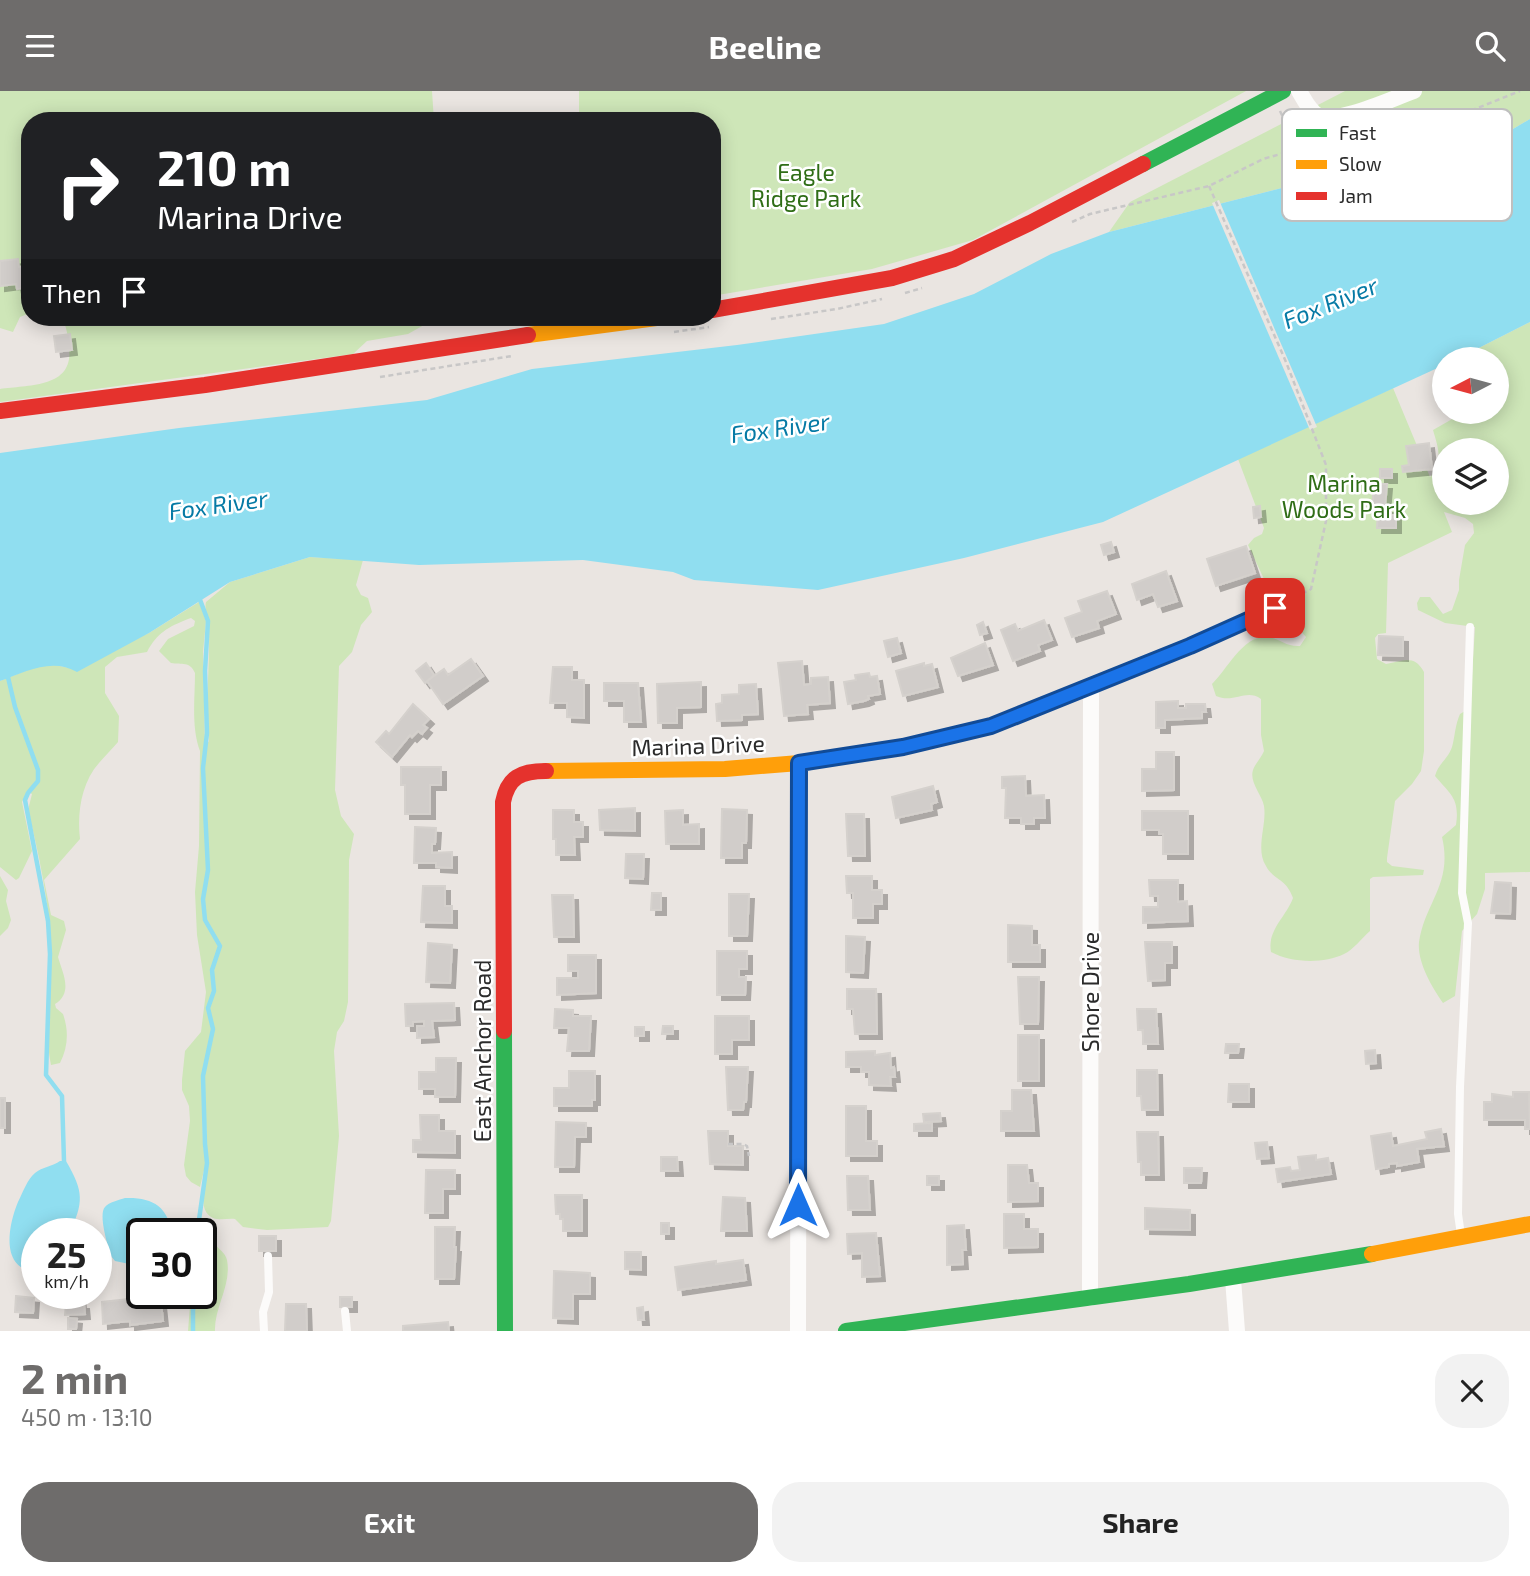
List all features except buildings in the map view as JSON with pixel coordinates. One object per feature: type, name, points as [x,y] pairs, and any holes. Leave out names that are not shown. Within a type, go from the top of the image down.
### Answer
[{"type":"street","points":[[1299,91],[1312,109]]},
{"type":"street","points":[[1362,109],[1414,91]]},
{"type":"street","points":[[721,308],[892,278],[954,259],[1030,223],[1278,94]]},
{"type":"street","points":[[0,411],[205,385],[597,326]]},
{"type":"street","name":"Marina Drive","points":[[515,775],[532,771],[725,769],[799,763],[903,747],[991,726],[1275,608]]},
{"type":"street","name":"Shore Drive","points":[[1090,1298],[1091,686]]},
{"type":"street","points":[[797,1331],[799,763]]},
{"type":"street","name":"East Anchor Road","points":[[505,1331],[503,802],[507,784],[515,775]]},
{"type":"street","points":[[846,1331],[1233,1279],[1530,1224]]},
{"type":"street","points":[[1233,1279],[1237,1331]]},
{"type":"lane","points":[[1461,1238],[1458,1214],[1460,1087],[1468,923],[1462,893],[1470,627]]},
{"type":"lane","points":[[264,1331],[263,1313],[269,1292],[268,1256]]},
{"type":"lane","points":[[345,1311],[347,1331]]},
{"type":"path","points":[[1209,186],[1326,465],[1326,521],[1311,590],[1275,608]]},
{"type":"path","points":[[728,1144],[747,1146],[749,1156]]},
{"type":"green space","points":[[0,91],[432,91],[433,112],[21,112],[21,317],[13,332],[0,328]]},
{"type":"green space","name":"Eagle Ridge Park","points":[[579,91],[1246,91],[973,240],[872,269],[721,294],[721,112],[579,112]]},
{"type":"green space","points":[[1345,91],[1530,91],[1530,119],[1512,130],[1512,109],[1310,109]]},
{"type":"green space","points":[[1282,124],[1282,188],[1109,232],[1130,202]]},
{"type":"green space","points":[[1530,322],[1530,872],[1485,873],[1485,889],[1477,914],[1462,931],[1455,996],[1443,1003],[1423,966],[1419,942],[1444,868],[1442,837],[1456,825],[1455,802],[1435,776],[1452,747],[1460,714],[1470,708],[1475,627],[1445,623],[1418,610],[1417,603],[1420,597],[1430,597],[1443,614],[1452,610],[1459,590],[1465,545],[1474,533],[1473,524],[1454,515],[1509,515],[1509,438],[1435,438],[1433,430],[1444,424],[1509,424],[1509,347],[1481,347]]},
{"type":"green space","points":[[65,326],[422,326],[408,334],[367,341],[353,354],[0,402],[0,389],[47,382],[64,371],[69,361]]},
{"type":"green space","name":"Marina Woods Park","points":[[1393,388],[1430,477],[1432,474],[1432,515],[1445,515],[1452,532],[1388,563],[1386,633],[1378,634],[1375,638],[1377,659],[1386,664],[1412,661],[1424,672],[1424,751],[1421,771],[1395,801],[1387,862],[1392,866],[1424,870],[1423,875],[1370,879],[1370,931],[1344,954],[1308,961],[1279,956],[1271,952],[1272,937],[1293,898],[1287,887],[1269,871],[1261,852],[1264,806],[1252,775],[1264,751],[1261,699],[1250,695],[1222,698],[1216,696],[1212,684],[1251,641],[1269,637],[1300,646],[1306,637],[1296,626],[1277,619],[1266,595],[1264,579],[1248,545],[1262,534],[1264,528],[1238,459]]},
{"type":"green space","points":[[310,557],[363,560],[356,585],[361,595],[368,598],[372,612],[361,625],[352,652],[339,666],[335,790],[341,816],[354,834],[349,860],[348,1002],[344,1021],[337,1032],[334,1051],[339,1136],[331,1221],[328,1227],[267,1230],[243,1227],[235,1219],[213,1218],[208,1214],[203,1202],[208,1163],[204,1094],[203,1144],[206,1162],[200,1187],[186,1176],[184,1165],[190,1121],[189,1106],[182,1090],[185,1051],[201,1032],[206,992],[197,935],[195,892],[199,846],[200,751],[194,722],[195,673],[188,665],[171,663],[159,651],[168,639],[194,626],[195,621],[191,618],[164,631],[147,652],[117,657],[105,667],[105,693],[119,716],[118,742],[93,771],[84,789],[79,819],[80,839],[44,880],[51,915],[64,921],[66,930],[58,957],[65,988],[61,999],[55,1004],[63,1014],[66,1027],[65,1051],[60,1063],[51,1065],[49,1051],[50,930],[43,878],[28,810],[32,794],[27,791],[22,802],[32,851],[16,880],[0,867],[0,681],[37,666],[70,668],[149,633],[199,602],[206,621],[203,652],[205,747],[209,741],[209,628],[206,602],[230,582]]},
{"type":"green space","points":[[0,876],[8,890],[6,901],[11,920],[0,936]]},
{"type":"green space","points":[[217,1246],[226,1257],[228,1269],[215,1331],[188,1331],[190,1309],[217,1309]]},
{"type":"water","name":"Fox River","points":[[1530,119],[1530,322],[1481,347],[1432,347],[1432,371],[1103,522],[964,558],[818,590],[694,580],[673,572],[583,560],[419,565],[310,557],[230,582],[149,633],[77,672],[58,666],[38,667],[0,681],[0,453],[179,428],[427,400],[532,369],[737,345],[884,324],[974,294],[1051,254],[1109,232],[1282,188],[1282,221],[1512,221],[1512,130]]},
{"type":"water","points":[[66,1161],[76,1181],[80,1197],[77,1213],[75,1218],[21,1218],[21,1266],[12,1255],[10,1245],[14,1212],[32,1176]]},
{"type":"water","points":[[125,1198],[143,1199],[157,1205],[168,1218],[126,1218],[126,1263],[115,1261],[112,1257],[112,1218],[103,1218],[103,1211],[112,1202]]},
{"type":"pier","points":[[1219,200],[1317,427],[1310,430],[1212,203]]},
{"type":"waterway","points":[[199,597],[208,621],[205,671],[207,733],[203,768],[208,870],[203,899],[205,920],[220,946],[212,970],[214,991],[208,1008],[213,1029],[203,1076],[207,1163],[199,1218]]},
{"type":"waterway","points":[[7,673],[15,707],[38,770],[38,781],[25,800],[48,921],[50,954],[46,1075],[62,1096],[64,1161]]},
{"type":"waterway","points":[[193,1309],[193,1331]]},
{"type":"traffic: fast","points":[[1143,164],[1283,91]]},
{"type":"traffic: fast","points":[[1090,686],[1275,608]]},
{"type":"traffic: fast","points":[[504,1031],[505,1331]]},
{"type":"traffic: fast","points":[[846,1331],[1189,1284],[1372,1254]]},
{"type":"traffic: slow","points":[[528,335],[596,326]]},
{"type":"traffic: slow","points":[[546,771],[725,769],[799,763],[903,747],[991,726],[1090,686]]},
{"type":"traffic: slow","points":[[1372,1254],[1530,1224]]},
{"type":"traffic: jam","points":[[721,308],[892,278],[954,259],[1143,164]]},
{"type":"traffic: jam","points":[[0,411],[205,385],[528,335]]},
{"type":"traffic: jam","points":[[504,1031],[503,802],[508,787],[517,777],[529,772],[546,771]]},
{"type":"route","points":[[798,1205],[799,763],[903,747],[991,726],[1190,646],[1275,608]]}]
